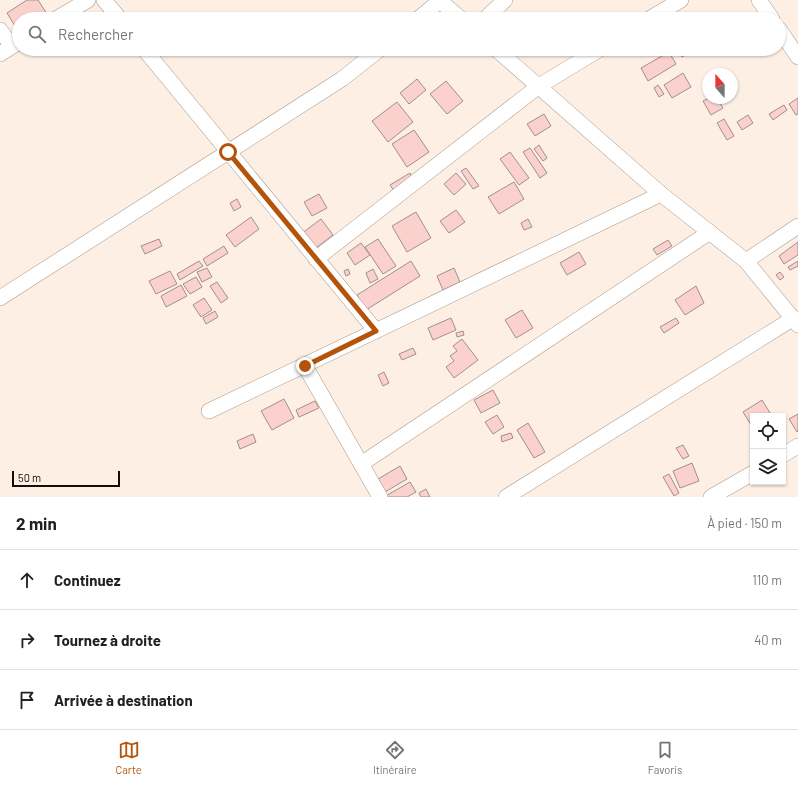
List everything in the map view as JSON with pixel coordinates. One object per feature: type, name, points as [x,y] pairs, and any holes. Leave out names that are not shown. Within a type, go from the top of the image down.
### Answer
[{"type":"street","points":[[68,12],[88,0]]},
{"type":"street","points":[[104,0],[114,12]]},
{"type":"street","points":[[492,12],[505,0]]},
{"type":"street","points":[[661,12],[681,0]]},
{"type":"street","points":[[759,0],[767,12]]},
{"type":"street","points":[[427,12],[440,1],[453,12]]},
{"type":"street","points":[[0,30],[10,47]]},
{"type":"street","points":[[786,39],[798,57]]},
{"type":"street","points":[[150,56],[376,331]]},
{"type":"street","points":[[0,298],[342,79],[371,56]]},
{"type":"street","points":[[504,56],[661,194],[746,261],[796,321],[506,497]]},
{"type":"street","points":[[316,259],[539,86],[588,56]]},
{"type":"street","points":[[209,411],[661,194]]},
{"type":"street","points":[[746,261],[798,226]]},
{"type":"street","points":[[361,464],[710,232]]},
{"type":"street","points":[[305,366],[380,497]]},
{"type":"street","points":[[786,453],[798,446]]},
{"type":"street","points":[[711,497],[750,474]]},
{"type":"building","points":[[27,0],[38,0],[46,12],[12,12],[12,21],[7,13]]},
{"type":"building","points":[[662,56],[671,56],[676,64],[648,81],[641,68]]},
{"type":"building","points":[[683,73],[691,87],[672,98],[664,85]]},
{"type":"building","points":[[417,79],[426,90],[409,104],[400,93]]},
{"type":"building","points":[[446,81],[463,101],[447,114],[430,94]]},
{"type":"building","points":[[658,85],[664,94],[659,97],[654,88]]},
{"type":"building","points":[[798,98],[798,114],[796,115],[789,104]]},
{"type":"building","points":[[397,102],[413,122],[388,142],[372,121]]},
{"type":"building","points":[[705,104],[721,104],[723,108],[711,115]]},
{"type":"building","points":[[784,105],[787,110],[773,120],[769,114]]},
{"type":"building","points":[[544,114],[551,126],[535,136],[527,124]]},
{"type":"building","points":[[748,115],[753,123],[742,130],[737,122]]},
{"type":"building","points":[[724,119],[734,136],[727,140],[717,123]]},
{"type":"building","points":[[414,130],[429,152],[407,167],[392,144]]},
{"type":"building","points":[[539,145],[547,158],[543,161],[534,149]]},
{"type":"building","points":[[530,148],[547,173],[540,178],[523,152]]},
{"type":"building","points":[[510,152],[529,178],[519,185],[500,159]]},
{"type":"building","points":[[466,168],[479,186],[473,189],[461,171]]},
{"type":"building","points":[[410,173],[413,180],[394,191],[390,185]]},
{"type":"building","points":[[456,173],[466,184],[454,195],[444,184]]},
{"type":"building","points":[[514,182],[524,199],[499,214],[488,197]]},
{"type":"building","points":[[319,194],[327,208],[312,216],[304,202]]},
{"type":"building","points":[[237,199],[241,207],[234,211],[230,203]]},
{"type":"building","points":[[456,210],[465,222],[449,233],[440,221]]},
{"type":"building","points":[[416,212],[431,238],[407,252],[392,226]]},
{"type":"building","points":[[251,217],[259,229],[235,247],[226,235]]},
{"type":"building","points":[[321,219],[333,235],[313,250],[301,234]]},
{"type":"building","points":[[528,219],[532,227],[524,230],[521,223]]},
{"type":"building","points":[[159,239],[162,246],[145,254],[141,246]]},
{"type":"building","points":[[378,239],[396,266],[383,274],[365,247]]},
{"type":"building","points":[[668,240],[672,246],[657,255],[653,249]]},
{"type":"building","points":[[798,242],[798,255],[784,264],[779,256]]},
{"type":"building","points":[[361,243],[370,255],[355,265],[347,253]]},
{"type":"building","points":[[224,246],[228,253],[207,266],[203,259]]},
{"type":"building","points":[[579,252],[586,264],[567,275],[560,263]]},
{"type":"building","points":[[199,261],[203,266],[180,280],[177,274]]},
{"type":"building","points":[[411,261],[420,276],[366,310],[357,295]]},
{"type":"building","points":[[798,261],[798,266],[790,270],[788,267]]},
{"type":"building","points":[[207,268],[212,277],[202,282],[197,272]]},
{"type":"building","points":[[454,268],[460,282],[443,290],[437,276]]},
{"type":"building","points":[[348,269],[350,274],[346,276],[344,271]]},
{"type":"building","points":[[373,269],[378,279],[370,283],[366,273]]},
{"type":"building","points":[[170,271],[177,284],[156,294],[149,281]]},
{"type":"building","points":[[780,272],[784,277],[780,280],[776,275]]},
{"type":"building","points":[[196,277],[202,287],[190,294],[183,284]]},
{"type":"building","points":[[217,282],[228,298],[221,303],[210,286]]},
{"type":"building","points":[[181,285],[187,296],[166,307],[161,296]]},
{"type":"building","points":[[696,286],[704,303],[685,315],[675,300]]},
{"type":"building","points":[[204,298],[212,310],[201,317],[193,305]]},
{"type":"building","points":[[522,310],[533,328],[516,338],[505,320]]},
{"type":"building","points":[[215,311],[218,317],[206,324],[203,318]]},
{"type":"building","points":[[451,318],[456,330],[433,340],[428,328]]},
{"type":"building","points":[[676,318],[679,323],[664,333],[660,327]]},
{"type":"building","points":[[463,331],[464,335],[457,337],[456,333]]},
{"type":"building","points":[[462,339],[478,360],[454,378],[446,367],[454,361],[450,356],[457,351],[453,346]]},
{"type":"building","points":[[413,348],[416,354],[402,360],[399,354]]},
{"type":"building","points":[[384,372],[389,383],[383,386],[378,375]]},
{"type":"building","points":[[493,390],[500,403],[481,413],[474,400]]},
{"type":"building","points":[[284,399],[294,418],[272,430],[261,411]]},
{"type":"building","points":[[762,400],[770,413],[750,413],[750,423],[743,412]]},
{"type":"building","points":[[315,401],[319,408],[299,417],[296,410]]},
{"type":"building","points":[[798,414],[798,431],[797,432],[789,419]]},
{"type":"building","points":[[497,415],[504,427],[493,434],[485,422]]},
{"type":"building","points":[[528,423],[545,452],[534,458],[517,430]]},
{"type":"building","points":[[511,433],[513,438],[502,442],[501,436]]},
{"type":"building","points":[[253,434],[256,442],[240,449],[237,441]]},
{"type":"building","points":[[683,445],[689,456],[683,459],[676,448]]},
{"type":"building","points":[[692,463],[699,481],[680,488],[673,471]]},
{"type":"building","points":[[400,466],[407,479],[385,492],[378,479]]},
{"type":"building","points":[[669,474],[679,493],[674,496],[663,477]]},
{"type":"building","points":[[410,482],[416,492],[407,497],[384,497]]},
{"type":"building","points":[[426,489],[430,497],[421,497],[419,493]]},
{"type":"route","points":[[228,152],[376,331],[305,366]]}]
